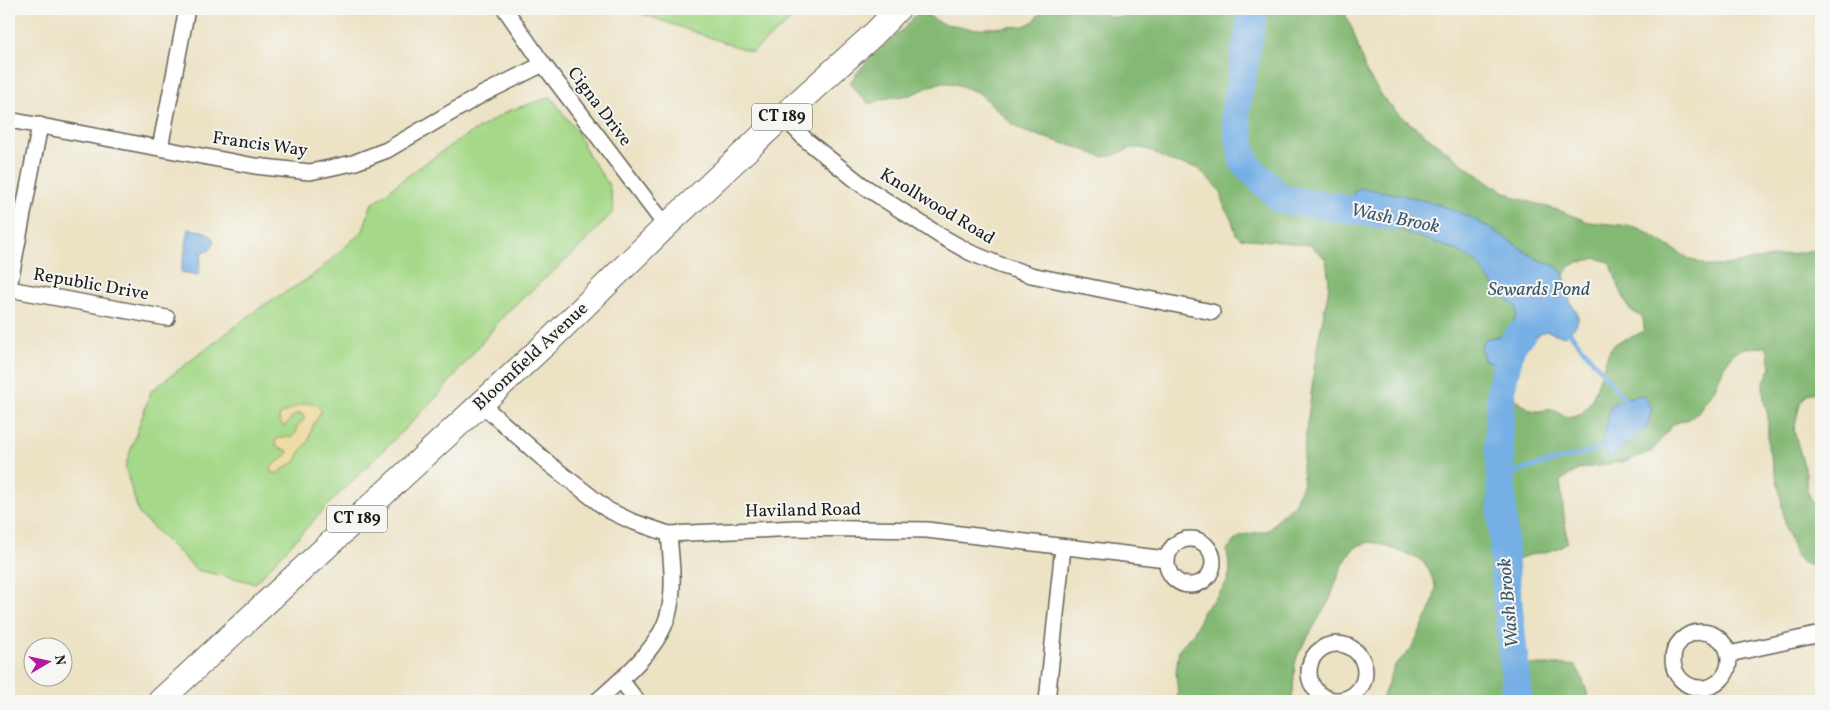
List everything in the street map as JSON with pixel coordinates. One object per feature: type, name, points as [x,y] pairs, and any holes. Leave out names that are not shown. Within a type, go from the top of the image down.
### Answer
[{"type":"main road","name":"Bloomfield Avenue","points":[[160,701],[553,337],[666,226],[874,34],[898,9]]},
{"type":"street","points":[[160,148],[186,9]]},
{"type":"street","name":"Cigna Drive","points":[[505,9],[543,64],[666,226]]},
{"type":"street","name":"Francis Way","points":[[9,120],[256,166],[310,172],[353,163],[387,150],[481,95],[543,64]]},
{"type":"street","name":"Knollwood Road","points":[[783,116],[806,140],[862,185],[939,235],[969,252],[1031,275],[1212,312]]},
{"type":"street","points":[[9,288],[40,125]]},
{"type":"street","name":"Republic Drive","points":[[9,288],[167,318]]},
{"type":"street","name":"Haviland Road","points":[[481,404],[548,463],[608,510],[631,521],[669,534],[796,528],[928,530],[1166,560]]},
{"type":"street","points":[[597,701],[651,648],[665,626],[669,612],[672,574],[669,534]]},
{"type":"street","points":[[1046,701],[1063,547]]},
{"type":"street","points":[[1728,654],[1821,634]]},
{"type":"street","points":[[620,680],[637,701]]},
{"type":"green space","points":[[628,9],[805,9],[752,52]]},
{"type":"green space","points":[[1043,9],[1102,9],[1111,17],[1122,17],[1134,9],[1343,9],[1353,31],[1366,72],[1385,100],[1401,116],[1464,165],[1494,186],[1517,198],[1558,210],[1588,222],[1631,226],[1641,229],[1688,258],[1708,266],[1719,266],[1821,249],[1821,391],[1807,394],[1800,403],[1794,431],[1806,473],[1807,489],[1811,500],[1821,506],[1821,571],[1802,562],[1795,554],[1786,529],[1779,488],[1768,447],[1768,416],[1763,384],[1771,367],[1768,351],[1765,347],[1744,348],[1734,353],[1724,367],[1715,388],[1698,412],[1689,419],[1673,424],[1652,451],[1626,461],[1580,469],[1560,481],[1567,542],[1555,549],[1516,560],[1521,630],[1529,664],[1576,666],[1590,701],[1381,701],[1395,665],[1411,649],[1431,609],[1436,588],[1428,568],[1421,560],[1381,544],[1370,542],[1352,550],[1341,568],[1330,599],[1298,654],[1295,664],[1292,701],[1176,701],[1178,694],[1176,672],[1179,649],[1194,632],[1203,611],[1227,582],[1230,571],[1227,550],[1234,541],[1243,535],[1270,529],[1280,516],[1294,505],[1303,482],[1302,465],[1317,347],[1328,293],[1329,282],[1326,259],[1310,245],[1240,238],[1236,234],[1231,218],[1225,209],[1221,192],[1198,168],[1171,162],[1152,151],[1142,148],[1131,148],[1112,156],[1102,157],[1023,131],[1013,125],[979,93],[959,85],[939,83],[910,95],[883,99],[873,103],[868,103],[852,87],[851,81],[862,67],[919,13],[943,24],[971,29],[1024,26],[1034,21]],"holes":[[[1596,258],[1611,264],[1629,309],[1643,318],[1644,329],[1637,335],[1619,341],[1612,347],[1591,401],[1585,410],[1577,416],[1568,417],[1554,410],[1535,411],[1527,407],[1504,389],[1513,354],[1568,268]]]},
{"type":"green space","points":[[551,97],[577,132],[589,156],[609,185],[614,211],[575,252],[507,312],[436,398],[329,504],[255,583],[197,570],[139,514],[125,467],[151,391],[262,306],[311,277],[363,231],[371,205],[406,177],[454,143],[508,111]]},
{"type":"sand","points":[[309,403],[320,407],[321,412],[313,425],[308,442],[295,462],[278,473],[271,473],[271,468],[288,453],[287,450],[276,446],[275,440],[292,437],[296,433],[297,426],[305,419],[302,414],[297,414],[283,426],[279,420],[280,415],[299,405]]},
{"type":"water","name":"Sewards Pond","points":[[1360,188],[1414,198],[1454,210],[1485,225],[1535,258],[1556,267],[1564,276],[1570,302],[1578,315],[1576,325],[1565,336],[1547,331],[1535,337],[1523,352],[1514,370],[1484,360],[1482,351],[1483,341],[1506,332],[1516,317],[1516,307],[1501,295],[1476,262],[1458,251],[1394,228],[1362,220],[1351,204],[1354,191]]},
{"type":"water","points":[[189,229],[207,233],[214,242],[210,250],[202,252],[198,275],[181,272]]},
{"type":"water","points":[[1643,395],[1652,409],[1647,427],[1610,458],[1602,445],[1611,405],[1625,398]]},
{"type":"waterway","name":"Wash Brook","points":[[1255,9],[1235,113],[1244,162],[1281,199],[1392,216]]},
{"type":"waterway","points":[[1566,328],[1627,402]]},
{"type":"waterway","name":"Wash Brook","points":[[1518,701],[1505,575],[1499,440],[1501,388],[1511,345],[1521,334]]},
{"type":"waterway","points":[[1501,478],[1527,468],[1608,446]]}]
